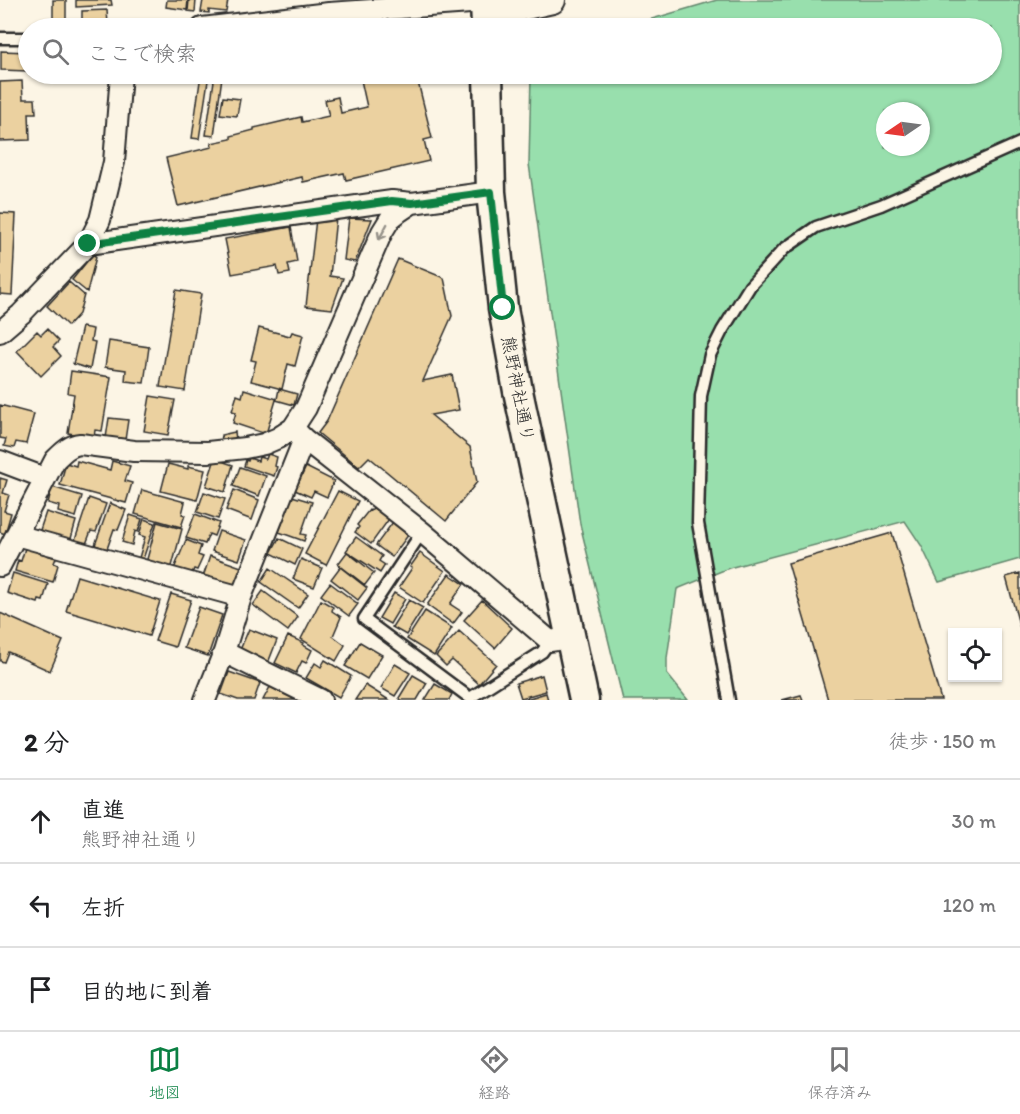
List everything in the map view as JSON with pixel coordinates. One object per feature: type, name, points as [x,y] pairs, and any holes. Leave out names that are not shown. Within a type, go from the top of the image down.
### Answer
[{"type":"main road","name":"熊野神社通り","points":[[488,84],[491,192],[503,308],[560,639],[584,700]]},
{"type":"street","points":[[287,18],[329,13],[485,11],[552,0]]},
{"type":"street","points":[[0,332],[21,314],[88,244],[100,220],[114,162],[120,84]]},
{"type":"street","points":[[88,244],[392,201],[412,203],[491,192]]},
{"type":"street","points":[[205,700],[224,652],[306,408],[382,232],[390,219],[412,203]]},
{"type":"street","points":[[0,566],[55,460],[65,450],[75,445],[134,451],[208,452],[245,448],[298,434],[560,639]]},
{"type":"street","points":[[0,461],[45,478]]},
{"type":"street","points":[[16,535],[241,597]]},
{"type":"street","points":[[224,652],[321,700]]},
{"type":"lane","points":[[0,38],[18,38]]},
{"type":"lane","points":[[729,700],[698,523],[701,396],[710,355],[722,331],[750,286],[784,249],[816,227],[881,205],[1020,143]]},
{"type":"lane","points":[[422,532],[364,619],[470,698],[560,639]]},
{"type":"green space","points":[[717,0],[1020,0],[1020,559],[939,582],[921,545],[905,521],[729,568],[677,589],[667,658],[667,674],[688,700],[623,700],[580,524],[529,164],[531,84],[1002,84],[1002,18],[655,18]]},
{"type":"building","points":[[53,0],[66,0],[66,18],[53,18]]},
{"type":"building","points":[[76,0],[111,0],[112,5],[76,7]]},
{"type":"building","points":[[167,0],[188,0],[187,10],[166,7]]},
{"type":"building","points":[[189,0],[196,0],[195,12],[188,11]]},
{"type":"building","points":[[203,0],[228,0],[226,12],[209,10],[209,13],[201,12]]},
{"type":"building","points":[[107,10],[108,18],[82,18],[82,11]]},
{"type":"building","points":[[1,51],[18,52],[18,71],[1,70]]},
{"type":"building","points":[[18,81],[18,84],[22,84],[23,99],[35,99],[36,113],[29,113],[30,140],[0,141],[0,82]]},
{"type":"building","points":[[200,84],[207,84],[199,139],[192,138]]},
{"type":"building","points":[[214,84],[221,84],[214,136],[206,135]]},
{"type":"building","points":[[362,84],[418,84],[432,138],[424,140],[429,161],[346,180],[344,173],[303,182],[302,177],[178,206],[166,158],[212,147],[211,143],[231,139],[231,136],[254,130],[254,128],[301,117],[302,122],[329,116],[325,100],[338,97],[341,113],[367,107]]},
{"type":"building","points":[[223,97],[240,99],[237,116],[220,114]]},
{"type":"building","points":[[0,213],[16,214],[12,295],[0,294]]},
{"type":"building","points":[[336,217],[330,276],[343,278],[332,309],[306,306],[316,219]]},
{"type":"building","points":[[349,218],[372,219],[355,262],[344,260]]},
{"type":"building","points":[[291,227],[297,262],[288,264],[290,273],[279,275],[277,266],[232,274],[225,239]]},
{"type":"building","points":[[93,254],[96,257],[87,292],[72,280]]},
{"type":"building","points":[[398,259],[444,278],[452,316],[423,381],[452,375],[459,410],[431,415],[470,447],[477,482],[446,521],[369,457],[359,467],[318,433],[327,421]]},
{"type":"building","points":[[69,282],[84,295],[79,314],[68,326],[47,306]]},
{"type":"building","points":[[176,290],[201,294],[185,391],[160,387]]},
{"type":"building","points":[[82,327],[93,329],[91,341],[95,342],[90,369],[73,364]]},
{"type":"building","points":[[259,328],[290,336],[292,332],[303,335],[295,366],[288,364],[282,389],[251,381],[256,361],[251,360]]},
{"type":"building","points":[[47,329],[59,341],[53,347],[61,356],[41,376],[17,351],[37,331],[41,335]]},
{"type":"building","points":[[109,341],[149,347],[144,383],[125,381],[126,370],[105,367]]},
{"type":"building","points":[[71,371],[111,377],[102,431],[95,430],[94,437],[68,433],[74,394],[68,393]]},
{"type":"building","points":[[244,389],[277,399],[279,389],[297,394],[294,405],[276,400],[266,434],[233,423],[236,412],[232,411],[237,395],[242,397]]},
{"type":"building","points":[[150,396],[175,400],[168,435],[144,431]]},
{"type":"building","points":[[0,405],[34,414],[26,444],[16,442],[14,448],[4,446],[6,439],[0,438]]},
{"type":"building","points":[[109,418],[128,420],[125,440],[106,438]]},
{"type":"building","points":[[235,432],[236,440],[223,443],[221,435]]},
{"type":"building","points":[[268,454],[277,457],[274,476],[244,466],[249,458],[258,461],[259,457],[266,459]]},
{"type":"building","points":[[215,459],[233,465],[225,492],[206,486]]},
{"type":"building","points":[[77,461],[110,470],[112,461],[130,466],[125,481],[132,483],[126,503],[60,485],[66,463],[76,466]]},
{"type":"building","points":[[168,464],[205,470],[197,500],[161,491]]},
{"type":"building","points":[[240,467],[266,476],[259,496],[233,486]]},
{"type":"building","points":[[306,467],[334,481],[327,497],[314,491],[311,497],[295,490]]},
{"type":"building","points":[[0,478],[7,480],[3,493],[9,495],[4,511],[11,513],[5,534],[0,532]]},
{"type":"building","points":[[52,487],[82,496],[76,517],[58,512],[59,506],[48,503]]},
{"type":"building","points":[[142,490],[185,502],[182,514],[185,515],[181,527],[135,514]]},
{"type":"building","points":[[234,490],[259,500],[252,520],[226,510]]},
{"type":"building","points":[[338,491],[358,501],[326,565],[305,554]]},
{"type":"building","points":[[204,492],[225,499],[218,519],[197,512]]},
{"type":"building","points":[[292,496],[312,502],[301,534],[306,535],[304,541],[279,532]]},
{"type":"building","points":[[89,498],[106,504],[96,532],[91,531],[86,544],[75,540]]},
{"type":"building","points":[[110,503],[126,510],[118,530],[114,529],[107,549],[95,545]]},
{"type":"building","points":[[373,508],[389,519],[371,544],[355,532],[359,527],[357,525]]},
{"type":"building","points":[[46,512],[76,521],[70,542],[39,533]]},
{"type":"building","points":[[195,514],[219,523],[214,536],[209,534],[205,544],[186,538]]},
{"type":"building","points":[[130,515],[142,519],[138,532],[135,531],[132,545],[122,542]]},
{"type":"building","points":[[144,519],[155,523],[143,559],[139,558],[145,537],[139,535]]},
{"type":"building","points":[[157,522],[182,529],[171,570],[146,563]]},
{"type":"building","points":[[393,522],[409,534],[392,557],[376,545]]},
{"type":"building","points":[[219,531],[246,540],[239,560],[212,551]]},
{"type":"building","points":[[892,533],[941,700],[828,700],[788,563]]},
{"type":"building","points":[[356,537],[382,556],[379,561],[385,565],[380,573],[346,551]]},
{"type":"building","points":[[279,538],[302,549],[295,565],[271,553]]},
{"type":"building","points":[[186,540],[201,546],[198,555],[203,557],[197,570],[194,569],[191,575],[174,569]]},
{"type":"building","points":[[25,548],[56,558],[54,563],[58,565],[53,582],[15,571]]},
{"type":"building","points":[[347,552],[374,573],[365,585],[338,564]]},
{"type":"building","points":[[420,553],[445,571],[423,603],[399,587]]},
{"type":"building","points":[[210,556],[244,568],[237,589],[203,577]]},
{"type":"building","points":[[301,559],[322,568],[314,587],[293,579]]},
{"type":"building","points":[[340,567],[367,588],[358,600],[331,579]]},
{"type":"building","points":[[270,568],[308,594],[298,608],[261,582]]},
{"type":"building","points":[[13,573],[48,584],[43,601],[39,600],[38,603],[7,593]]},
{"type":"building","points":[[1020,573],[1020,628],[1006,577]]},
{"type":"building","points":[[449,574],[464,584],[450,604],[462,612],[453,624],[427,605]]},
{"type":"building","points":[[77,576],[160,601],[149,636],[66,611]]},
{"type":"building","points":[[330,583],[358,604],[349,616],[321,595]]},
{"type":"building","points":[[263,591],[298,617],[288,631],[253,605]]},
{"type":"building","points":[[394,593],[405,599],[390,624],[379,618]]},
{"type":"building","points":[[171,594],[191,600],[175,647],[155,641]]},
{"type":"building","points":[[321,600],[333,607],[332,611],[341,617],[333,636],[345,645],[336,661],[301,639]]},
{"type":"building","points":[[409,600],[423,608],[406,635],[392,627]]},
{"type":"building","points":[[482,600],[512,628],[495,648],[464,620]]},
{"type":"building","points":[[199,607],[222,615],[208,656],[184,648]]},
{"type":"building","points":[[425,611],[452,628],[434,656],[407,639]]},
{"type":"building","points":[[0,613],[63,641],[50,671],[8,652],[4,662],[0,661]]},
{"type":"building","points":[[249,629],[277,640],[268,663],[240,650]]},
{"type":"building","points":[[459,631],[496,664],[479,684],[452,660],[446,666],[436,656]]},
{"type":"building","points":[[288,636],[304,643],[303,645],[312,650],[306,663],[302,661],[296,673],[275,663]]},
{"type":"building","points":[[360,642],[382,655],[367,679],[345,666]]},
{"type":"building","points":[[325,660],[351,676],[339,697],[306,678],[315,663],[321,667]]},
{"type":"building","points":[[395,664],[410,673],[395,696],[381,688]]},
{"type":"building","points":[[229,672],[260,683],[254,700],[238,700],[221,694]]},
{"type":"building","points":[[413,675],[427,683],[417,700],[401,700],[399,698]]},
{"type":"building","points":[[542,675],[546,691],[521,698],[516,683]]},
{"type":"building","points":[[435,684],[452,694],[449,700],[425,700]]},
{"type":"building","points":[[365,685],[389,700],[355,700]]},
{"type":"building","points":[[270,687],[296,700],[263,700]]},
{"type":"building","points":[[546,693],[548,700],[523,700]]},
{"type":"building","points":[[801,695],[803,700],[782,700]]},
{"type":"route","points":[[88,244],[392,201],[412,203],[491,192],[503,308]]}]
